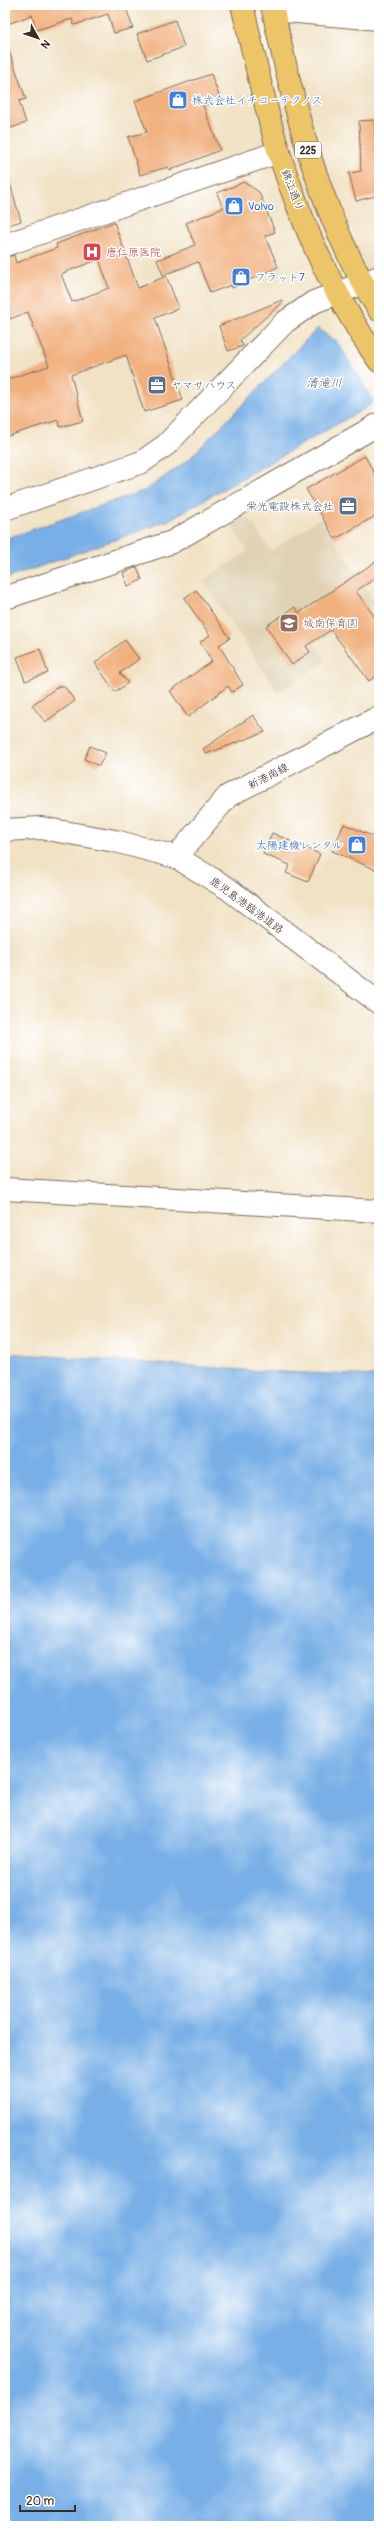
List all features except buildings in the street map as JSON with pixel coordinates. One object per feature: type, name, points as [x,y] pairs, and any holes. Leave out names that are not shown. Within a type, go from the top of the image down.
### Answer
[{"type":"highway","name":"錦江通り","points":[[242,5],[279,152],[303,217],[351,318],[379,361]]},
{"type":"highway","name":"225","points":[[273,8],[300,124],[317,176],[346,251],[371,280],[377,307]]},
{"type":"street","points":[[273,8],[379,18]]},
{"type":"street","points":[[5,245],[279,152]]},
{"type":"street","points":[[5,509],[142,462],[166,445],[285,322],[314,302],[371,280]]},
{"type":"street","points":[[5,598],[172,542],[379,424]]},
{"type":"street","name":"新港南線","points":[[176,857],[228,796],[379,717]]},
{"type":"street","name":"鹿児島港臨港道路","points":[[5,830],[41,828],[115,841],[176,857],[227,888],[379,1003]]},
{"type":"street","points":[[5,1189],[379,1211]]},
{"type":"shaded area","name":"城南保育園","points":[[248,517],[271,551],[320,518],[376,603],[315,644],[326,661],[278,693],[203,581],[248,551],[231,525]]},
{"type":"water","name":"清滝川","points":[[379,311],[379,395],[369,406],[167,521],[5,579],[5,539],[146,490],[188,460],[318,328],[333,341]]},
{"type":"water","points":[[5,1353],[260,1371],[379,1376],[379,2526],[5,2526]]},
{"type":"pier","points":[[379,309],[379,398],[375,402],[335,337]]},
{"type":"place","name":"株式会社イチコーテクノス","points":[[178,100]]},
{"type":"place","name":"Volvo","points":[[234,206]]},
{"type":"place","name":"唐仁原医院","points":[[92,252]]},
{"type":"place","name":"フラット7","points":[[241,277]]},
{"type":"place","name":"ヤマサハウス","points":[[157,385]]},
{"type":"place","name":"栄光電設株式会社","points":[[348,506]]},
{"type":"place","name":"城南保育園","points":[[289,623]]},
{"type":"place","name":"太陽建機レンタル","points":[[357,845]]}]
